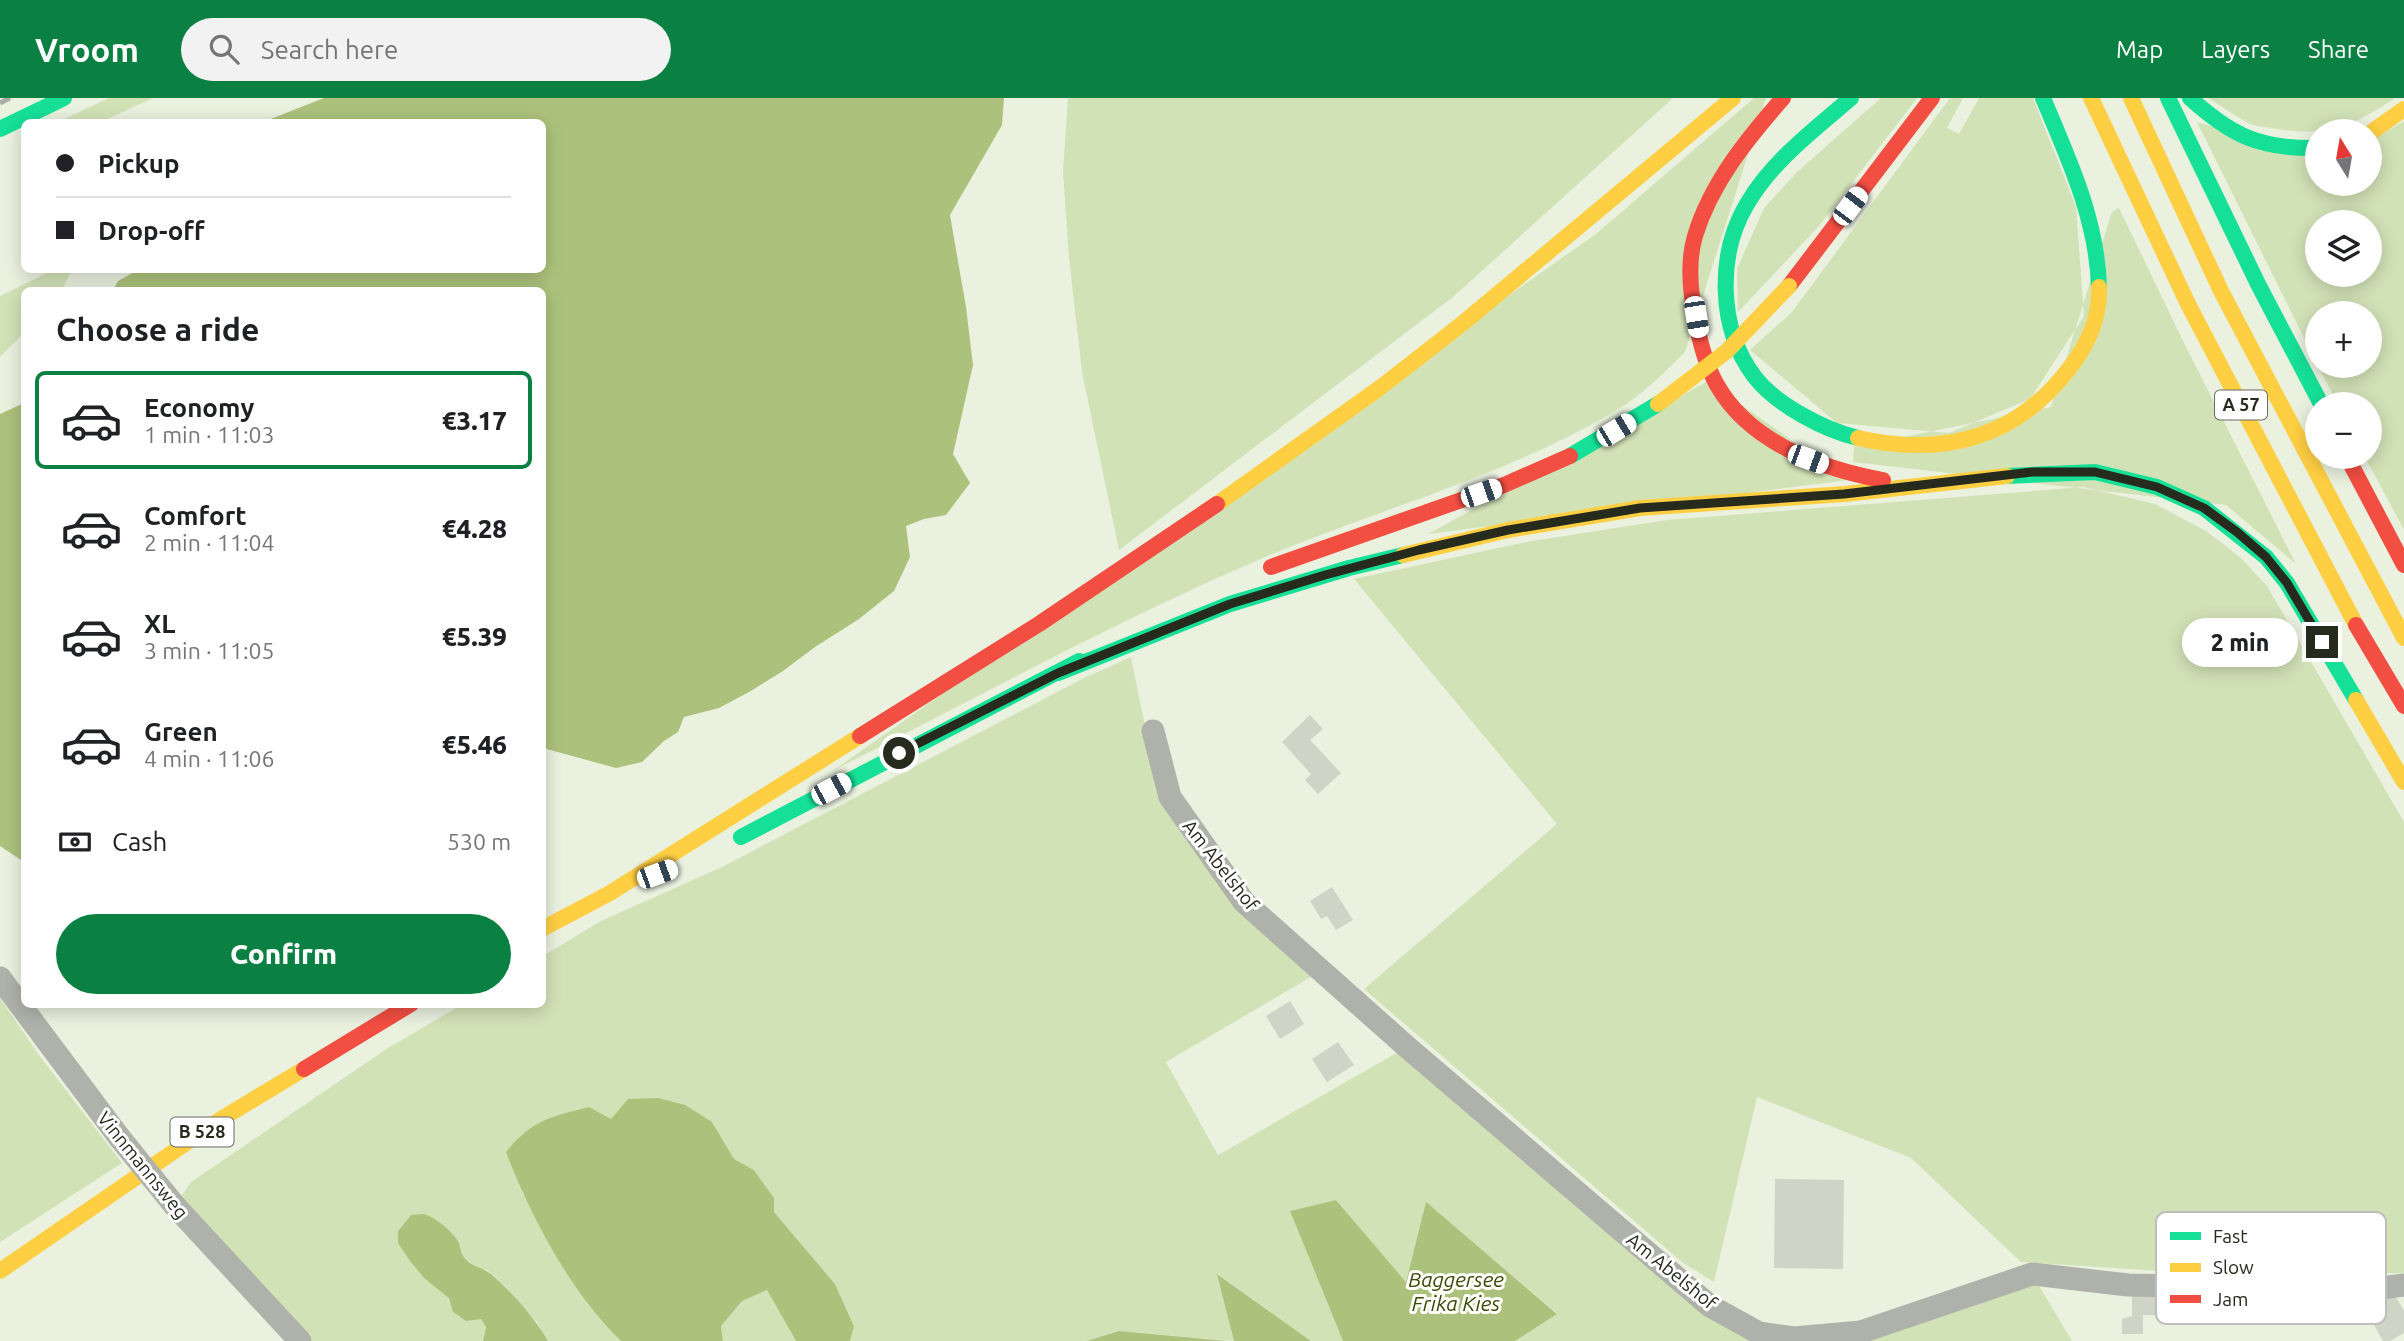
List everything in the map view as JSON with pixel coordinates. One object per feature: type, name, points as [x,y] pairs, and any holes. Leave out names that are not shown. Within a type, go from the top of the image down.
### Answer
[{"type":"main road","points":[[0,129],[64,98]]},
{"type":"main road","points":[[546,927],[617,888],[1075,599],[1192,521],[1314,435],[1462,324],[1733,98]]},
{"type":"main road","points":[[1783,98],[1748,137],[1711,193],[1694,239],[1692,293],[1699,341],[1722,393],[1761,433],[1808,459],[1857,477],[1946,482]]},
{"type":"main road","points":[[1851,98],[1779,162],[1754,193],[1737,222],[1728,250],[1725,281],[1729,313],[1738,346],[1755,376],[1786,406],[1821,426],[1867,440],[1912,445],[1959,442],[1996,430],[2026,413],[2050,394],[2090,337],[2098,309],[2099,261],[2092,227],[2074,170],[2043,98]]},
{"type":"main road","points":[[1257,573],[1292,558],[1504,485],[1567,458],[1658,404],[1727,351],[1789,286],[1932,98]]},
{"type":"main road","name":"A 57","points":[[2091,98],[2188,304],[2353,617],[2404,706]]},
{"type":"main road","name":"A 57","points":[[2131,98],[2221,291],[2404,638]]},
{"type":"main road","points":[[2168,98],[2259,286],[2315,392]]},
{"type":"main road","points":[[2190,98],[2223,127],[2262,145],[2305,148]]},
{"type":"main road","points":[[2382,125],[2404,109]]},
{"type":"main road","points":[[2353,469],[2404,565]]},
{"type":"main road","points":[[1058,673],[1230,604],[1361,565],[1508,530],[1640,508],[1844,494],[2032,472],[2095,472],[2157,487],[2204,508],[2266,557],[2287,583],[2404,782]]},
{"type":"main road","points":[[721,847],[1188,603]]},
{"type":"main road","points":[[617,888],[686,864]]},
{"type":"main road","name":"B 528","points":[[0,1271],[221,1119],[404,1008]]},
{"type":"street","name":"Am Abelshof","points":[[1153,730],[1170,797],[1244,902],[1407,1047],[1710,1306],[1759,1332],[1794,1338],[1861,1332],[2032,1274],[2156,1286]]},
{"type":"street","name":"Vinnmannsweg","points":[[0,978],[21,1006]]},
{"type":"street","name":"Vinnmannsweg","points":[[22,1008],[119,1137],[175,1206],[300,1341]]},
{"type":"street","name":"Am Abelshof","points":[[2386,1287],[2404,1285]]},
{"type":"shaded area","points":[[109,98],[153,98],[108,119],[64,119]]},
{"type":"shaded area","points":[[1068,98],[1673,98],[1453,297],[1119,550],[1082,372],[1069,258],[1063,171]]},
{"type":"shaded area","points":[[1754,98],[1766,98],[1685,352],[1635,398],[1575,433],[1531,454],[1301,543],[1202,585],[834,770],[1596,234]]},
{"type":"shaded area","points":[[1881,98],[1917,98],[1819,226],[1738,312],[1737,269],[1764,208],[1797,172]]},
{"type":"shaded area","points":[[1950,98],[1963,98],[1947,128],[1959,134],[1979,98],[2033,98],[2076,207],[2084,316],[2030,399],[1949,433],[1837,423],[1750,350],[1792,312]]},
{"type":"shaded area","points":[[2208,98],[2395,98],[2360,119],[2305,119],[2305,131],[2250,124]]},
{"type":"shaded area","points":[[2404,121],[2404,530],[2371,469],[2382,469],[2382,392],[2332,392],[2324,378],[2382,378],[2382,301],[2305,301],[2305,340],[2197,122],[2305,153],[2305,196],[2382,196],[2382,134]]},
{"type":"shaded area","points":[[2119,208],[2296,564],[2226,505],[1853,462],[1854,447],[2051,407],[2112,212]]},
{"type":"shaded area","points":[[47,273],[70,273],[64,287],[21,287],[21,336],[0,357],[0,296]]},
{"type":"shaded area","points":[[1708,381],[1848,480],[1428,534]]},
{"type":"shaded area","points":[[2083,487],[2155,504],[2206,531],[2240,557],[2267,586],[2404,822],[2404,1273],[2386,1273],[2386,1212],[2156,1212],[2156,1271],[2021,1262],[1911,1158],[1757,1097],[1714,1282],[1682,1262],[1364,989],[1557,824],[1354,579],[1526,542],[1667,520]]},
{"type":"shaded area","points":[[1131,657],[1146,731],[1170,797],[1244,902],[1321,971],[1166,1062],[1218,1155],[1407,1047],[1710,1305],[1794,1338],[2032,1274],[2072,1341],[1515,1341],[1557,1313],[1426,1203],[1406,1282],[1336,1200],[1290,1211],[1343,1341],[1311,1341],[1218,1274],[1234,1341],[1119,1331],[1087,1341],[850,1341],[854,1325],[835,1284],[774,1212],[774,1198],[754,1170],[734,1159],[712,1122],[611,1119],[522,1192],[577,1288],[621,1341],[548,1341],[537,1322],[506,1287],[487,1270],[477,1269],[462,1255],[459,1242],[449,1232],[411,1215],[398,1231],[425,1279],[481,1319],[486,1326],[483,1341],[300,1341],[175,1206],[191,1182],[388,1048],[456,1008],[546,1008],[546,954],[601,921],[722,867],[1084,678]]},
{"type":"shaded area","points":[[0,998],[39,1055],[122,1163],[0,1242]]},
{"type":"shaded area","points":[[767,1290],[796,1341],[723,1341],[721,1326],[742,1300]]},
{"type":"water","points":[[324,98],[1004,98],[1002,125],[950,215],[973,365],[953,454],[970,483],[946,515],[906,526],[910,557],[894,591],[859,619],[749,692],[719,708],[684,717],[678,732],[642,762],[616,768],[546,749],[546,287],[115,287],[118,281],[133,273],[546,273],[546,119],[271,119]]},
{"type":"water","points":[[21,404],[21,860],[0,846],[0,414]]},
{"type":"water","points":[[658,1098],[685,1105],[712,1122],[734,1159],[754,1170],[774,1198],[774,1212],[835,1284],[854,1326],[850,1341],[796,1341],[767,1290],[742,1301],[721,1326],[723,1341],[621,1341],[585,1300],[540,1228],[506,1152],[533,1126],[552,1117],[589,1107],[611,1119],[628,1099]]},
{"type":"water","name":"Baggersee Frika Kies","points":[[1336,1200],[1406,1282],[1426,1202],[1557,1314],[1515,1341],[1343,1341],[1290,1211]]},
{"type":"water","points":[[424,1214],[438,1221],[451,1233],[467,1260],[491,1274],[506,1288],[530,1314],[548,1341],[483,1341],[486,1327],[481,1319],[466,1321],[453,1312],[449,1298],[425,1279],[398,1243],[398,1231],[411,1215]]},
{"type":"water","points":[[1217,1274],[1311,1341],[1234,1341]]},
{"type":"water","points":[[1119,1331],[1228,1341],[1087,1341]]},
{"type":"building","points":[[1310,715],[1323,729],[1310,740],[1341,773],[1318,794],[1305,780],[1311,774],[1282,742]]},
{"type":"building","points":[[1332,887],[1353,920],[1336,930],[1327,916],[1321,919],[1310,901]]},
{"type":"building","points":[[1290,1001],[1304,1024],[1280,1039],[1266,1016]]},
{"type":"building","points":[[1338,1042],[1354,1065],[1327,1082],[1312,1059]]},
{"type":"building","points":[[1775,1179],[1844,1180],[1843,1269],[1774,1268]]},
{"type":"building","points":[[2132,1292],[2156,1292],[2156,1315],[2143,1315],[2143,1334],[2122,1334],[2122,1319],[2132,1316]]},
{"type":"building","points":[[2393,1292],[2404,1311],[2404,1333],[2390,1341],[2383,1341],[2373,1324],[2386,1324],[2386,1296]]},
{"type":"railway","points":[[0,103],[10,98]]},
{"type":"traffic: fast","points":[[0,129],[64,98]]},
{"type":"traffic: fast","points":[[1851,98],[1781,160],[1757,188],[1737,224],[1730,245],[1726,291],[1734,336],[1742,357],[1754,376],[1787,406],[1830,429],[1858,438]]},
{"type":"traffic: fast","points":[[2043,98],[2080,190],[2093,238],[2099,287]]},
{"type":"traffic: fast","points":[[2168,98],[2259,286],[2315,392]]},
{"type":"traffic: fast","points":[[2190,98],[2220,122],[2248,138],[2279,146],[2305,148]]},
{"type":"traffic: fast","points":[[1570,456],[1658,404]]},
{"type":"traffic: fast","points":[[2007,476],[2095,472],[2157,487],[2204,508],[2266,557],[2287,583],[2356,700]]},
{"type":"traffic: fast","points":[[1058,673],[1230,604],[1349,568],[1403,555]]},
{"type":"traffic: fast","points":[[741,837],[1079,661]]},
{"type":"traffic: slow","points":[[1217,504],[1381,387],[1463,323],[1733,98]]},
{"type":"traffic: slow","points":[[2091,98],[2188,304],[2356,625]]},
{"type":"traffic: slow","points":[[2131,98],[2221,291],[2404,638]]},
{"type":"traffic: slow","points":[[2382,125],[2404,109]]},
{"type":"traffic: slow","points":[[1658,404],[1727,351],[1789,286]]},
{"type":"traffic: slow","points":[[1858,438],[1918,445],[1947,443],[2000,427],[2024,412],[2047,394],[2081,351],[2095,321],[2099,287]]},
{"type":"traffic: slow","points":[[1403,555],[1508,530],[1640,508],[1845,494],[2007,476]]},
{"type":"traffic: slow","points":[[2356,700],[2404,782]]},
{"type":"traffic: slow","points":[[546,927],[610,893],[860,736]]},
{"type":"traffic: slow","points":[[0,1271],[221,1119],[304,1069]]},
{"type":"traffic: jam","points":[[1783,98],[1756,129],[1720,180],[1695,236],[1691,255],[1691,285],[1701,342],[1717,385],[1748,423],[1768,438],[1812,460],[1836,469],[1883,480]]},
{"type":"traffic: jam","points":[[1789,286],[1932,98]]},
{"type":"traffic: jam","points":[[1271,567],[1504,485],[1570,456]]},
{"type":"traffic: jam","points":[[2353,469],[2404,565]]},
{"type":"traffic: jam","points":[[860,736],[1039,624],[1217,504]]},
{"type":"traffic: jam","points":[[2356,625],[2404,706]]},
{"type":"traffic: jam","points":[[304,1069],[404,1008]]},
{"type":"route","points":[[899,753],[1058,673],[1230,604],[1419,550],[1508,530],[1640,508],[1844,494],[2032,472],[2095,472],[2157,487],[2204,508],[2266,557],[2287,583],[2322,642]]}]
